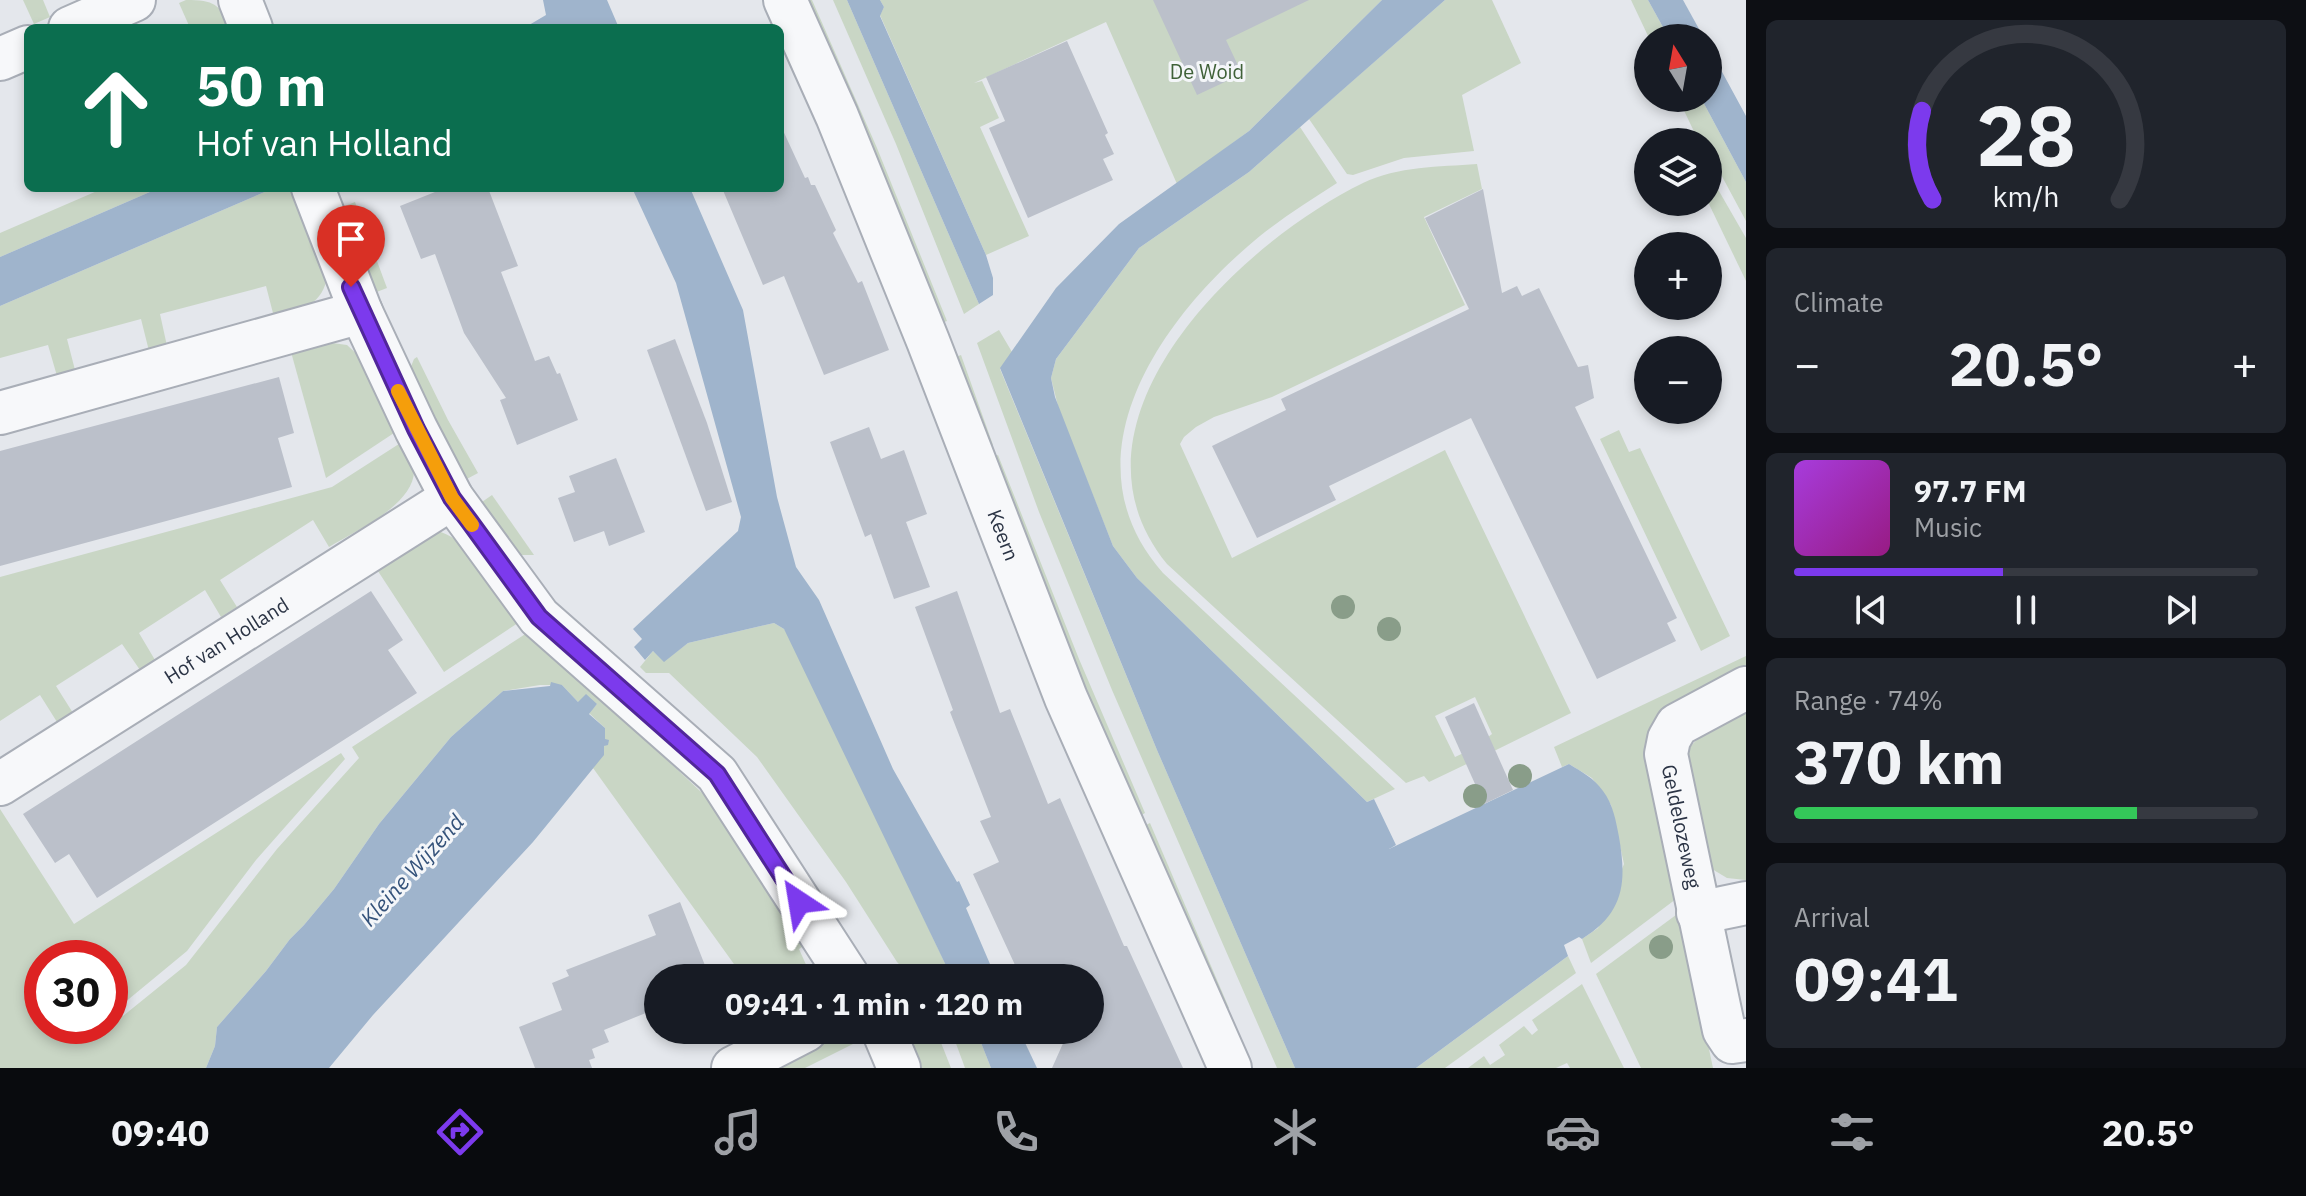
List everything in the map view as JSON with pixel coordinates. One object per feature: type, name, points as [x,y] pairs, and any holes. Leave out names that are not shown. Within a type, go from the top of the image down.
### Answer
[{"type":"street","points":[[79,24],[134,0]]},
{"type":"street","points":[[240,0],[249,24]]},
{"type":"street","name":"Keern","points":[[785,0],[837,116],[923,327],[1066,698],[1230,1068]]},
{"type":"street","points":[[0,59],[24,49]]},
{"type":"street","points":[[315,192],[361,312],[452,498],[539,617],[717,774],[840,964]]},
{"type":"street","points":[[0,413],[361,312]]},
{"type":"street","name":"Hof van Holland","points":[[0,784],[452,498]]},
{"type":"street","name":"Geldelozeweg","points":[[1746,688],[1677,725],[1669,739],[1666,754],[1724,1030],[1732,1042],[1746,1040]]},
{"type":"street","name":"Geldelozeweg","points":[[1698,913],[1746,903]]},
{"type":"street","points":[[733,1068],[779,1044]]},
{"type":"street","points":[[889,1044],[899,1068]]},
{"type":"green space","points":[[23,0],[43,0],[50,17],[34,24]]},
{"type":"green space","points":[[186,0],[215,5],[230,24],[188,24],[179,3]]},
{"type":"green space","points":[[803,0],[812,0],[877,148],[947,321],[939,324]]},
{"type":"green space","points":[[833,0],[847,0],[979,304],[964,314],[896,144]]},
{"type":"green space","name":"De Woid","points":[[880,0],[1382,0],[1249,131],[1177,184],[1106,22],[974,83],[982,81],[999,118],[980,127],[1029,236],[986,255],[880,15],[884,7]]},
{"type":"green space","points":[[1445,0],[1492,0],[1521,63],[1462,95],[1474,151],[1404,158],[1353,175],[1347,174],[1309,119]]},
{"type":"green space","points":[[1631,0],[1648,0],[1661,24],[1642,24]]},
{"type":"green space","points":[[1685,112],[1708,112],[1717,128],[1692,128]]},
{"type":"green space","points":[[1300,127],[1337,183],[1258,238],[1213,279],[1181,316],[1154,356],[1134,398],[1122,442],[1122,486],[1135,530],[1163,573],[1395,789],[1367,802],[1137,578],[1113,546],[1059,410],[1051,378],[1056,359],[1139,248],[1249,172]]},
{"type":"green space","points":[[1722,137],[1746,182],[1746,221],[1722,176]]},
{"type":"green space","points":[[1477,164],[1482,189],[1424,217],[1465,305],[1272,397],[1214,417],[1196,427],[1180,444],[1232,558],[1445,450],[1571,713],[1490,753],[1488,737],[1492,734],[1475,697],[1435,716],[1455,757],[1470,750],[1475,760],[1429,782],[1424,776],[1406,783],[1167,564],[1137,509],[1131,453],[1146,397],[1175,343],[1216,292],[1264,248],[1315,211],[1376,177],[1419,168]]},
{"type":"green space","points":[[95,192],[150,192],[0,257],[0,233]]},
{"type":"green space","points":[[265,192],[296,192],[327,279],[314,302],[274,317],[266,286],[160,314],[167,346],[149,351],[141,319],[67,339],[75,370],[57,376],[48,345],[0,358],[0,306]]},
{"type":"green space","points":[[1722,196],[1746,238],[1746,281],[1715,216],[1722,216]]},
{"type":"green space","points":[[355,202],[387,288],[374,293],[340,208]]},
{"type":"green space","points":[[999,330],[1012,352],[1000,369],[1157,750],[1295,1068],[1277,1068],[1112,690],[1039,512],[977,343]]},
{"type":"green space","points":[[332,343],[347,345],[362,359],[397,431],[326,478],[291,352]]},
{"type":"green space","points":[[961,355],[993,445],[986,448],[953,358]]},
{"type":"green space","points":[[417,357],[478,473],[465,480],[408,374]]},
{"type":"green space","points":[[1619,430],[1629,452],[1640,448],[1730,636],[1701,651],[1600,439]]},
{"type":"green space","points":[[402,442],[414,467],[412,483],[405,495],[382,516],[329,547],[313,520],[220,580],[237,607],[221,617],[205,590],[139,633],[155,660],[140,670],[122,644],[56,686],[73,713],[57,722],[40,695],[0,721],[0,577],[332,487]]},
{"type":"green space","points":[[998,455],[1079,659],[1145,813],[1138,817],[989,458]]},
{"type":"green space","points":[[492,495],[534,555],[515,555],[479,504]]},
{"type":"green space","points":[[436,531],[449,535],[473,555],[521,621],[444,672],[374,565]]},
{"type":"green space","points":[[774,623],[784,629],[792,640],[945,964],[899,964],[846,882],[757,757],[669,673],[646,673],[640,667],[653,651],[664,661],[688,643]]},
{"type":"green space","points":[[530,631],[716,806],[810,942],[799,949],[806,964],[734,964],[593,768],[608,740],[605,740],[605,728],[589,713],[597,704],[578,702],[562,685],[540,685],[503,691],[451,737],[379,824],[334,889],[217,1027],[215,1046],[206,1068],[0,1068],[0,809],[74,924],[341,753],[345,759],[256,860],[187,951],[128,1000],[128,940],[24,940],[24,1044],[128,1044],[128,1012],[186,965],[277,849],[359,758],[352,747]]},
{"type":"green space","points":[[1746,656],[1746,668],[1674,701],[1658,719],[1676,899],[1591,963],[1582,939],[1598,928],[1624,864],[1611,805],[1592,778],[1569,764],[1562,767],[1554,747]]},
{"type":"green space","points":[[1746,712],[1746,880],[1727,878],[1707,866],[1682,762],[1700,737]]},
{"type":"green space","points":[[1150,823],[1229,1008],[1221,1012],[1142,827]]},
{"type":"green space","points":[[1680,912],[1713,1068],[1641,1068],[1596,974]]},
{"type":"green space","points":[[1568,956],[1576,973],[1445,1068],[1416,1068]]},
{"type":"green space","points":[[1582,984],[1624,1068],[1570,1068],[1567,1063],[1556,1068],[1468,1068],[1484,1056],[1490,1065],[1505,1055],[1499,1045],[1524,1026],[1532,1035],[1538,1030],[1532,1020]]},
{"type":"green space","points":[[820,1044],[853,1044],[805,1068],[771,1068]]},
{"type":"green space","points":[[905,1044],[942,1044],[951,1068],[916,1068]]},
{"type":"green space","points":[[956,1044],[982,1044],[991,1068],[965,1068]]},
{"type":"water","points":[[543,0],[607,0],[617,24],[531,24],[546,15]]},
{"type":"water","points":[[847,0],[880,0],[884,7],[880,16],[986,255],[993,278],[993,295],[979,304]]},
{"type":"water","points":[[1382,0],[1445,0],[1249,172],[1139,248],[1056,359],[1051,378],[1055,397],[1113,546],[1137,578],[1367,802],[1374,799],[1396,845],[1389,849],[1569,764],[1596,782],[1609,801],[1619,837],[1622,883],[1607,919],[1582,939],[1579,937],[1564,945],[1568,956],[1416,1068],[1295,1068],[1157,750],[1000,368],[1056,288],[1119,224],[1249,131]]},
{"type":"water","points":[[1648,0],[1683,0],[1696,24],[1661,24]]},
{"type":"water","points":[[1722,72],[1746,116],[1746,182],[1722,137],[1722,128],[1717,128],[1708,112],[1722,112]]},
{"type":"water","points":[[150,192],[265,192],[0,306],[0,257]]},
{"type":"water","points":[[634,192],[692,192],[743,310],[777,497],[796,567],[819,600],[893,769],[959,881],[970,905],[966,908],[990,964],[945,964],[784,629],[774,623],[688,643],[664,662],[653,651],[645,660],[634,647],[642,639],[633,629],[738,531],[741,517],[676,283]]},
{"type":"water","name":"Kleine Wijzend","points":[[551,682],[562,685],[578,702],[586,694],[597,704],[589,714],[605,728],[605,739],[609,740],[608,745],[604,746],[604,755],[533,842],[373,1015],[329,1068],[206,1068],[215,1046],[217,1027],[334,889],[379,824],[451,737],[503,691],[550,686]]},
{"type":"water","points":[[982,1044],[1026,1044],[1037,1068],[991,1068]]},
{"type":"building","points":[[1153,0],[1309,0],[1226,40],[1242,74],[1197,95]]},
{"type":"building","points":[[1067,41],[1108,133],[1105,135],[1114,154],[1103,159],[1113,180],[1028,218],[989,128],[1005,121],[986,77]]},
{"type":"building","points":[[784,133],[805,178],[808,177],[811,185],[815,185],[836,230],[833,233],[858,283],[862,281],[889,350],[824,375],[784,276],[763,285],[724,192],[784,192]]},
{"type":"building","points":[[1483,189],[1502,293],[1517,286],[1522,296],[1539,288],[1578,367],[1588,365],[1594,398],[1575,407],[1677,618],[1667,623],[1676,641],[1597,679],[1471,418],[1329,486],[1336,500],[1257,538],[1212,446],[1286,410],[1281,399],[1469,309],[1425,218]]},
{"type":"building","points":[[435,192],[490,192],[518,266],[501,272],[535,361],[549,356],[557,374],[560,373],[578,420],[517,445],[500,400],[506,398],[464,333],[435,254],[421,259],[400,206]]},
{"type":"building","points":[[675,339],[707,423],[732,502],[706,511],[647,350]]},
{"type":"building","points":[[279,377],[294,433],[278,438],[292,487],[0,566],[0,451]]},
{"type":"building","points":[[869,427],[881,459],[904,450],[927,514],[906,522],[930,587],[894,599],[871,534],[865,537],[830,442]]},
{"type":"building","points":[[616,458],[645,532],[609,546],[604,531],[574,542],[558,498],[575,492],[569,476]]},
{"type":"building","points":[[371,591],[403,640],[388,650],[417,693],[97,898],[69,854],[55,863],[23,814]]},
{"type":"building","points":[[957,591],[1000,713],[1010,709],[1048,804],[1060,798],[1124,946],[1127,946],[1183,1068],[1052,1068],[1063,1044],[1104,1044],[1104,964],[1015,964],[973,874],[999,862],[980,821],[991,817],[950,712],[953,710],[915,607]]},
{"type":"building","points":[[1474,703],[1513,790],[1484,804],[1445,717]]},
{"type":"building","points":[[680,902],[704,964],[644,964],[644,1014],[604,1030],[609,1042],[592,1049],[595,1058],[589,1060],[592,1068],[535,1068],[519,1027],[562,1010],[552,983],[569,976],[566,970],[656,935],[648,915]]},
{"type":"slow traffic","points":[[398,391],[452,498],[472,525]]},
{"type":"route","points":[[351,287],[416,429],[452,498],[539,617],[717,774],[799,902]]}]
